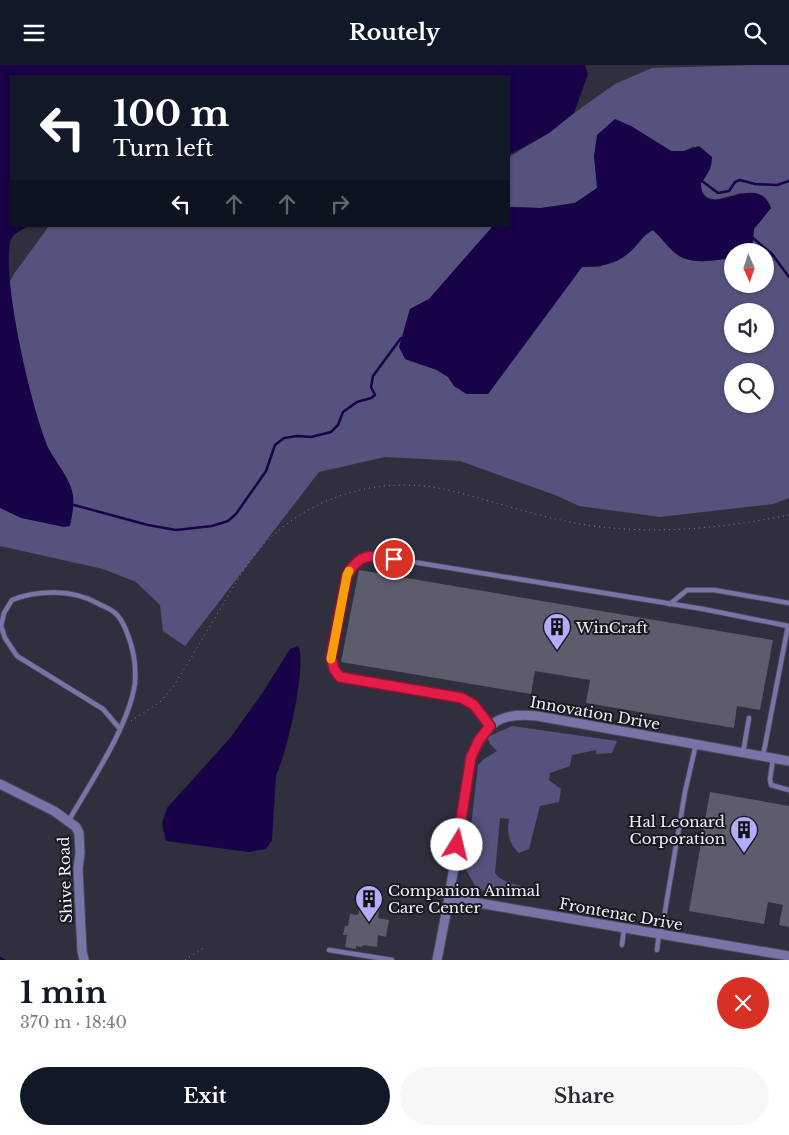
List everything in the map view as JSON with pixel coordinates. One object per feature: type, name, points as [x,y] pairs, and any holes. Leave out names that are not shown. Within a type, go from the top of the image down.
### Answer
[{"type":"street","name":"Innovation Drive","points":[[437,960],[449,898],[471,757],[479,740],[490,726],[503,717],[519,714],[789,761]]},
{"type":"street","name":"Shive Road","points":[[0,784],[54,811],[76,827],[80,853],[79,878],[84,960]]},
{"type":"street","name":"Frontenac Drive","points":[[449,898],[789,956]]},
{"type":"lane","points":[[490,726],[474,705],[462,698],[340,677],[334,669],[331,657],[347,575],[353,564],[363,558],[376,556],[670,604],[788,626]]},
{"type":"lane","points":[[670,604],[687,590],[714,590],[789,603]]},
{"type":"lane","points":[[69,821],[120,729],[130,705],[135,682],[134,653],[125,625],[115,612],[92,600],[67,594],[39,593],[12,600],[4,613],[1,626],[4,638],[17,655],[103,709],[120,729]]},
{"type":"lane","points":[[763,756],[789,620]]},
{"type":"lane","points":[[743,753],[749,718]]},
{"type":"lane","points":[[657,950],[696,744]]},
{"type":"lane","points":[[773,758],[771,785],[789,790]]},
{"type":"lane","points":[[622,945],[624,928]]},
{"type":"lane","points":[[328,950],[392,960]]},
{"type":"path","points":[[120,729],[160,702],[173,687],[254,555],[278,531],[306,511],[334,497],[385,485],[413,485],[446,489],[576,523],[637,529],[678,530],[719,527],[789,515]]},
{"type":"path","points":[[185,960],[205,947]]},
{"type":"shaded area","points":[[0,65],[585,65],[588,74],[574,113],[549,133],[510,154],[510,75],[10,75],[10,227],[27,227],[11,239],[9,256],[10,281],[14,311],[34,405],[49,449],[72,490],[73,510],[70,526],[64,527],[21,518],[0,508]]},
{"type":"shaded area","points":[[789,65],[789,498],[773,504],[660,517],[579,506],[555,495],[460,461],[385,457],[319,472],[185,646],[163,631],[160,605],[136,582],[103,569],[0,546],[0,299],[14,274],[48,227],[492,227],[429,299],[410,309],[404,330],[405,359],[437,370],[448,377],[454,386],[466,394],[488,394],[582,267],[600,267],[634,248],[641,238],[653,230],[675,253],[688,260],[710,261],[724,259],[724,293],[774,293],[774,243],[753,243],[754,229],[771,208],[741,193],[715,200],[707,197],[701,191],[694,146],[684,151],[671,151],[631,126],[597,188],[575,203],[541,208],[510,207],[510,156],[549,133],[615,84],[652,68]]},
{"type":"shaded area","points":[[615,119],[631,126],[671,151],[684,151],[699,146],[712,157],[709,171],[701,183],[704,195],[710,199],[754,193],[764,197],[771,208],[754,229],[753,243],[724,243],[724,259],[710,261],[688,260],[675,253],[653,230],[622,258],[603,265],[582,267],[488,394],[467,394],[454,386],[448,377],[437,370],[405,359],[399,347],[410,309],[429,299],[492,227],[510,227],[510,207],[541,208],[575,203],[597,188],[594,156],[597,135]]},
{"type":"shaded area","points":[[298,646],[300,670],[298,689],[290,730],[276,775],[272,840],[266,849],[249,852],[166,841],[162,823],[167,808],[231,737],[263,692],[290,649]]},
{"type":"shaded area","points":[[512,726],[617,741],[612,753],[596,754],[596,750],[572,755],[570,766],[550,773],[549,780],[561,789],[559,802],[540,806],[529,849],[519,853],[515,849],[509,837],[509,819],[500,818],[495,873],[507,882],[533,889],[529,892],[501,894],[497,891],[485,891],[476,887],[466,870],[478,765],[497,751],[490,744],[487,737]]},
{"type":"building","name":"WinCraft","points":[[359,570],[773,640],[760,710],[737,706],[734,728],[586,703],[590,680],[535,671],[531,694],[341,662]]},
{"type":"building","name":"Hal Leonard Corporation","points":[[710,792],[789,806],[789,927],[779,925],[783,905],[768,902],[764,924],[689,911]]},
{"type":"building","name":"Companion Animal Care Center","points":[[365,898],[377,900],[376,904],[380,905],[378,918],[389,920],[386,937],[378,935],[377,947],[363,945],[362,947],[356,946],[356,949],[345,947],[347,935],[343,935],[345,926],[348,926],[350,914],[358,915],[361,901],[364,901]]},
{"type":"waterway","points":[[702,181],[718,193],[729,191],[735,182],[740,180],[755,184],[777,185],[789,181]]},
{"type":"waterway","points":[[753,238],[772,254],[789,277]]},
{"type":"waterway","points":[[74,505],[148,525],[176,530],[212,526],[228,521],[236,514],[266,471],[275,445],[284,438],[297,436],[311,437],[331,432],[338,425],[343,412],[357,402],[375,395],[371,387],[373,376],[401,338]]},
{"type":"waterway","points":[[0,958],[4,960]]},
{"type":"slow traffic","points":[[331,659],[349,571]]},
{"type":"place","name":"WinCraft","points":[[557,651]]},
{"type":"place","name":"Hal Leonard Corporation","points":[[744,854]]},
{"type":"place","name":"Companion Animal Care Center","points":[[369,923]]},
{"type":"route","points":[[394,559],[376,556],[363,558],[353,564],[347,575],[331,657],[334,669],[340,677],[462,698],[474,705],[490,726],[479,740],[471,757],[457,845]]}]
